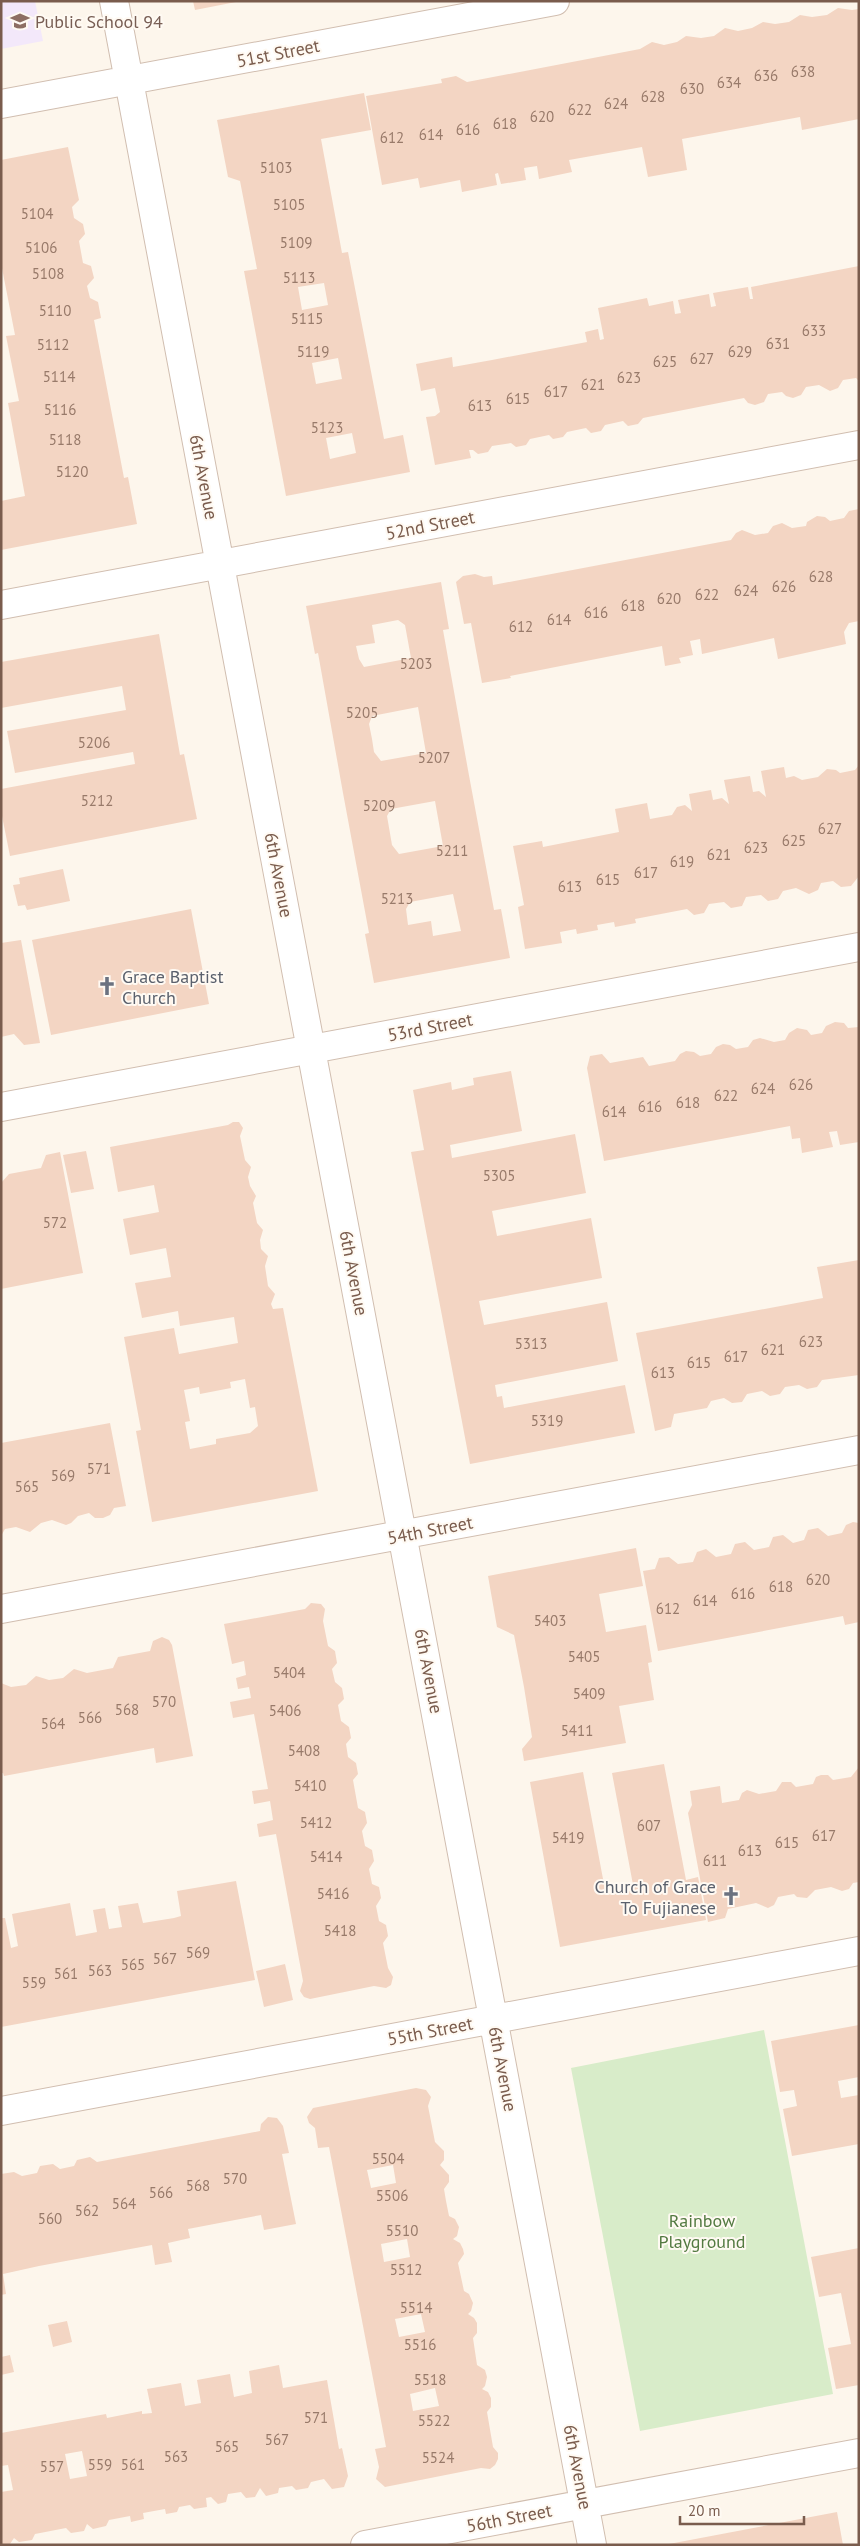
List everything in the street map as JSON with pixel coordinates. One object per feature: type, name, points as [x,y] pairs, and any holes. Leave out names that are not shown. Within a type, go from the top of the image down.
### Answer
[{"type":"street","name":"6th Avenue","points":[[114,1],[592,2545]]},
{"type":"street","name":"51st Street","points":[[1,104],[555,1]]},
{"type":"street","name":"52nd Street","points":[[1,605],[859,445]]},
{"type":"street","name":"53rd Street","points":[[1,1107],[859,947]]},
{"type":"street","name":"54th Street","points":[[1,1609],[859,1450]]},
{"type":"street","name":"55th Street","points":[[1,2112],[859,1951]]},
{"type":"street","name":"56th Street","points":[[365,2545],[859,2453]]},
{"type":"shaded area","name":"Public School 94","points":[[1,1],[35,1],[43,41],[1,49]]},
{"type":"green space","name":"Rainbow Playground","points":[[764,2030],[833,2394],[640,2431],[571,2068]]},
{"type":"building","points":[[193,1],[236,1],[236,2],[195,10]]},
{"type":"building","points":[[838,8],[859,9],[859,119],[802,130],[800,117],[682,139],[687,170],[648,177],[642,147],[569,160],[572,172],[539,179],[537,166],[524,168],[526,180],[501,184],[498,173],[495,174],[497,185],[462,192],[460,180],[420,188],[418,178],[382,185],[366,96],[442,83],[441,79],[456,76],[467,82],[640,49],[652,42],[664,45],[677,42],[686,36],[701,38],[714,36],[725,28],[738,31],[752,28],[763,22],[775,24],[789,22],[800,15],[812,17],[827,15]]},
{"type":"building","points":[[364,93],[371,130],[321,139],[342,253],[348,252],[384,439],[403,435],[410,472],[286,496],[244,271],[257,269],[240,181],[228,177],[217,120]],"holes":[[[324,283],[328,305],[302,310],[298,287]],[[338,358],[342,379],[316,384],[312,363]],[[352,433],[356,453],[330,459],[326,438]]]},
{"type":"building","points":[[68,147],[79,200],[72,207],[74,218],[83,224],[85,234],[79,241],[83,263],[91,266],[94,278],[87,286],[90,298],[98,302],[101,318],[94,320],[124,478],[128,477],[137,524],[1,550],[1,501],[25,496],[8,403],[19,401],[6,336],[15,335],[1,263],[1,160]]},
{"type":"building","points":[[859,266],[859,381],[856,378],[843,380],[838,388],[830,391],[819,385],[806,387],[801,395],[793,398],[786,396],[782,392],[768,394],[764,402],[755,405],[748,403],[744,398],[643,418],[638,424],[628,426],[623,421],[605,425],[601,431],[591,433],[586,428],[567,432],[563,437],[553,439],[549,435],[530,439],[526,445],[516,447],[511,443],[492,446],[488,452],[478,454],[473,450],[469,450],[471,458],[435,465],[426,417],[435,416],[440,412],[435,388],[421,391],[416,364],[452,357],[453,367],[587,342],[585,332],[598,329],[600,340],[604,339],[598,308],[647,298],[649,306],[673,301],[675,314],[681,313],[678,300],[709,294],[711,307],[716,306],[713,293],[748,287],[750,299],[753,299],[751,287]]},
{"type":"building","points":[[859,509],[859,621],[849,623],[844,632],[846,644],[778,659],[774,638],[702,654],[700,639],[690,641],[693,655],[679,658],[681,663],[665,666],[662,646],[482,683],[471,623],[464,624],[456,582],[463,576],[475,574],[484,577],[492,576],[493,585],[731,540],[736,533],[742,530],[755,535],[768,533],[773,526],[782,523],[792,528],[806,526],[807,522],[817,516],[825,517],[830,521],[844,518],[849,511]]},
{"type":"building","points":[[441,582],[449,629],[443,630],[468,770],[494,910],[501,909],[510,958],[374,983],[365,934],[369,933],[318,653],[315,654],[306,606]],"holes":[[[398,620],[405,625],[411,658],[364,667],[359,659],[356,646],[375,643],[372,625]],[[418,707],[426,753],[381,761],[374,752],[369,724],[372,716]],[[435,801],[443,846],[399,854],[392,845],[387,816],[391,809]],[[453,894],[461,931],[433,936],[431,921],[408,925],[406,909],[410,902]]]},
{"type":"building","points":[[159,634],[180,755],[184,754],[197,819],[10,856],[1,811],[1,789],[135,764],[133,752],[15,773],[7,731],[126,710],[122,686],[1,708],[1,662]]},
{"type":"building","points":[[859,765],[859,876],[851,886],[841,887],[833,881],[821,883],[818,890],[809,894],[796,888],[783,891],[778,899],[768,901],[761,895],[746,897],[742,906],[731,908],[724,902],[709,904],[704,913],[694,915],[687,909],[635,919],[636,923],[615,927],[614,922],[597,925],[598,930],[577,934],[576,929],[560,932],[562,943],[525,949],[518,907],[524,905],[513,846],[542,841],[543,847],[619,832],[615,809],[647,803],[650,819],[672,815],[677,807],[685,805],[692,811],[689,794],[711,790],[713,800],[722,798],[729,804],[724,780],[750,776],[753,792],[759,791],[766,797],[761,771],[784,767],[786,778],[794,776],[802,780],[818,777],[827,769],[836,770],[840,773],[855,770]]},
{"type":"building","points":[[63,869],[70,901],[27,910],[25,905],[18,906],[13,885],[20,884],[19,878]]},
{"type":"building","points":[[191,909],[209,1004],[51,1035],[32,940]]},
{"type":"building","points":[[21,940],[40,1043],[24,1045],[14,1034],[1,1037],[1,943]]},
{"type":"building","points":[[835,1022],[844,1023],[848,1028],[859,1027],[859,1142],[840,1145],[837,1131],[829,1132],[833,1147],[802,1153],[800,1138],[792,1139],[790,1126],[604,1161],[587,1068],[590,1056],[602,1054],[610,1063],[643,1057],[649,1066],[675,1061],[680,1054],[686,1051],[694,1052],[700,1056],[711,1054],[716,1047],[723,1044],[730,1045],[736,1049],[748,1047],[753,1040],[760,1038],[774,1042],[785,1040],[789,1033],[797,1028],[807,1030],[811,1035],[822,1033],[826,1026]]},
{"type":"building","points":[[511,1071],[522,1131],[450,1145],[452,1158],[575,1134],[586,1193],[492,1211],[497,1236],[591,1218],[602,1278],[479,1301],[484,1325],[607,1302],[618,1361],[495,1385],[497,1397],[502,1396],[504,1408],[625,1385],[635,1433],[470,1464],[411,1152],[424,1150],[413,1090],[451,1082],[452,1090],[474,1085],[473,1078]]},
{"type":"building","points":[[233,1122],[239,1122],[243,1128],[240,1136],[245,1160],[251,1167],[248,1177],[250,1186],[256,1196],[253,1203],[257,1223],[263,1230],[260,1240],[261,1249],[268,1256],[265,1266],[268,1286],[275,1294],[271,1304],[273,1309],[283,1308],[318,1491],[152,1522],[136,1431],[141,1430],[124,1337],[174,1328],[179,1354],[238,1343],[234,1317],[180,1326],[178,1311],[142,1318],[135,1283],[171,1277],[166,1248],[130,1255],[123,1219],[159,1212],[154,1185],[118,1192],[110,1147],[228,1125]],"holes":[[[245,1379],[250,1408],[255,1407],[258,1426],[250,1433],[216,1439],[216,1444],[190,1449],[185,1422],[190,1421],[184,1390],[199,1387],[200,1394],[231,1388],[230,1382]]]},
{"type":"building","points":[[86,1151],[94,1189],[71,1193],[63,1155]]},
{"type":"building","points":[[60,1152],[83,1273],[1,1289],[1,1183],[9,1174],[41,1168],[46,1155]]},
{"type":"building","points":[[859,1260],[859,1375],[822,1380],[817,1387],[807,1389],[799,1385],[785,1387],[780,1394],[770,1396],[762,1391],[747,1394],[742,1402],[732,1403],[724,1398],[711,1401],[707,1408],[674,1414],[671,1427],[655,1431],[636,1333],[823,1298],[817,1267]]},
{"type":"building","points":[[110,1423],[126,1506],[114,1508],[110,1515],[103,1518],[95,1518],[89,1513],[78,1516],[66,1525],[52,1520],[41,1523],[30,1532],[16,1527],[5,1529],[1,1536],[1,1443]]},
{"type":"building","points":[[853,1522],[859,1523],[859,1622],[845,1625],[843,1616],[658,1651],[643,1571],[655,1569],[659,1558],[669,1557],[678,1564],[693,1562],[697,1552],[706,1549],[716,1557],[731,1554],[735,1544],[745,1542],[754,1550],[769,1547],[773,1537],[783,1535],[793,1543],[804,1540],[808,1530],[818,1528],[828,1536],[842,1533],[846,1525]]},
{"type":"building","points":[[636,1548],[643,1586],[599,1594],[606,1632],[646,1625],[652,1662],[648,1663],[654,1700],[619,1706],[626,1743],[524,1761],[522,1749],[532,1737],[514,1635],[497,1627],[488,1576]]},
{"type":"building","points":[[311,1603],[321,1604],[325,1609],[323,1621],[328,1646],[335,1651],[337,1663],[332,1669],[335,1682],[342,1688],[344,1699],[338,1705],[341,1721],[349,1727],[351,1738],[346,1744],[348,1757],[356,1763],[358,1774],[353,1780],[358,1808],[365,1812],[367,1823],[362,1831],[365,1846],[372,1850],[374,1861],[369,1869],[372,1884],[379,1887],[381,1898],[376,1906],[379,1921],[386,1925],[388,1936],[383,1943],[388,1968],[393,1977],[391,1985],[386,1988],[374,1986],[310,1999],[304,1997],[300,1991],[303,1981],[276,1834],[259,1837],[257,1824],[273,1820],[270,1801],[254,1804],[252,1791],[268,1789],[254,1714],[233,1718],[230,1702],[251,1698],[249,1687],[238,1689],[236,1678],[246,1675],[244,1661],[232,1664],[224,1624],[305,1609]]},
{"type":"building","points":[[162,1637],[169,1640],[172,1645],[193,1756],[156,1763],[154,1748],[4,1776],[1,1773],[1,1683],[11,1687],[26,1685],[36,1676],[49,1680],[63,1678],[74,1669],[87,1673],[113,1668],[118,1657],[150,1651],[153,1641]]},
{"type":"building","points":[[664,1764],[686,1880],[698,1877],[706,1920],[560,1947],[530,1782],[583,1772],[606,1895],[634,1890],[612,1773]]},
{"type":"building","points":[[859,1767],[859,1882],[853,1883],[849,1889],[842,1891],[831,1887],[815,1890],[807,1898],[797,1897],[794,1894],[778,1897],[774,1905],[768,1908],[756,1903],[728,1909],[725,1918],[708,1922],[688,1813],[692,1805],[690,1791],[720,1786],[722,1803],[739,1800],[742,1793],[747,1790],[759,1794],[776,1791],[782,1782],[791,1782],[796,1787],[813,1784],[816,1777],[821,1775],[828,1775],[833,1780],[851,1777]]},
{"type":"building","points":[[236,1881],[255,1980],[1,2027],[1,1918],[5,1918],[11,1948],[18,1946],[12,1914],[70,1903],[76,1936],[97,1932],[93,1910],[105,1908],[109,1929],[122,1927],[118,1906],[138,1903],[143,1923],[174,1918],[181,1916],[177,1891]]},
{"type":"building","points":[[285,1964],[293,2000],[264,2007],[256,1971]]},
{"type":"building","points":[[859,2025],[859,2077],[838,2081],[841,2098],[859,2095],[859,2144],[792,2156],[783,2109],[797,2106],[794,2090],[780,2092],[771,2041]]},
{"type":"building","points":[[416,2088],[426,2090],[431,2097],[428,2106],[435,2142],[444,2151],[444,2160],[440,2165],[449,2175],[449,2182],[444,2189],[449,2216],[455,2219],[459,2227],[457,2236],[453,2239],[460,2243],[463,2249],[464,2254],[458,2263],[464,2291],[469,2294],[473,2303],[468,2314],[477,2323],[477,2333],[473,2338],[477,2365],[485,2370],[487,2377],[485,2386],[482,2389],[488,2392],[491,2398],[491,2407],[487,2412],[493,2447],[498,2453],[498,2459],[490,2469],[481,2468],[385,2487],[376,2479],[379,2467],[375,2449],[386,2447],[329,2147],[318,2148],[315,2128],[309,2123],[307,2117],[313,2108]],"holes":[[[393,2165],[396,2183],[371,2188],[367,2170]],[[407,2239],[410,2257],[384,2262],[381,2244]],[[421,2314],[425,2332],[399,2337],[395,2319]],[[435,2388],[439,2406],[413,2411],[410,2394]]]},
{"type":"building","points":[[268,2117],[277,2118],[283,2126],[289,2153],[282,2154],[296,2224],[264,2230],[261,2215],[188,2229],[190,2238],[168,2243],[172,2262],[155,2265],[152,2245],[39,2266],[3,2274],[6,2294],[1,2295],[1,2174],[14,2172],[22,2176],[37,2173],[40,2166],[53,2164],[60,2169],[74,2166],[77,2160],[90,2157],[97,2162],[260,2131],[261,2124]]},
{"type":"building","points":[[859,2248],[859,2385],[836,2389],[828,2348],[851,2344],[841,2293],[819,2297],[811,2257]]},
{"type":"building","points":[[67,2321],[72,2342],[53,2347],[48,2325]]},
{"type":"building","points":[[10,2355],[14,2372],[1,2375],[1,2357]]},
{"type":"building","points":[[279,2365],[283,2388],[327,2380],[339,2449],[342,2448],[348,2476],[344,2487],[332,2489],[324,2479],[311,2482],[308,2488],[296,2490],[292,2486],[279,2488],[278,2493],[266,2496],[260,2488],[255,2497],[246,2498],[241,2492],[228,2494],[226,2502],[218,2504],[211,2497],[206,2498],[207,2507],[194,2509],[190,2505],[179,2507],[177,2512],[166,2514],[165,2509],[143,2513],[144,2519],[131,2522],[130,2516],[109,2520],[106,2526],[93,2529],[87,2524],[84,2531],[71,2533],[66,2528],[35,2534],[32,2540],[19,2542],[14,2538],[10,2544],[1,2545],[1,2492],[13,2490],[8,2465],[1,2466],[1,2433],[106,2414],[107,2418],[142,2411],[142,2414],[152,2413],[147,2389],[181,2383],[185,2406],[201,2403],[197,2380],[230,2374],[234,2397],[252,2393],[249,2371]],"holes":[[[82,2451],[87,2476],[70,2479],[65,2454]]]},
{"type":"building","points":[[837,2512],[843,2545],[669,2545],[669,2544]]},
{"type":"place","name":"Public School 94","points":[[20,21]]},
{"type":"place","name":"Grace Baptist Church","points":[[107,986]]},
{"type":"place","name":"Church of Grace To Fujianese","points":[[731,1896]]}]
